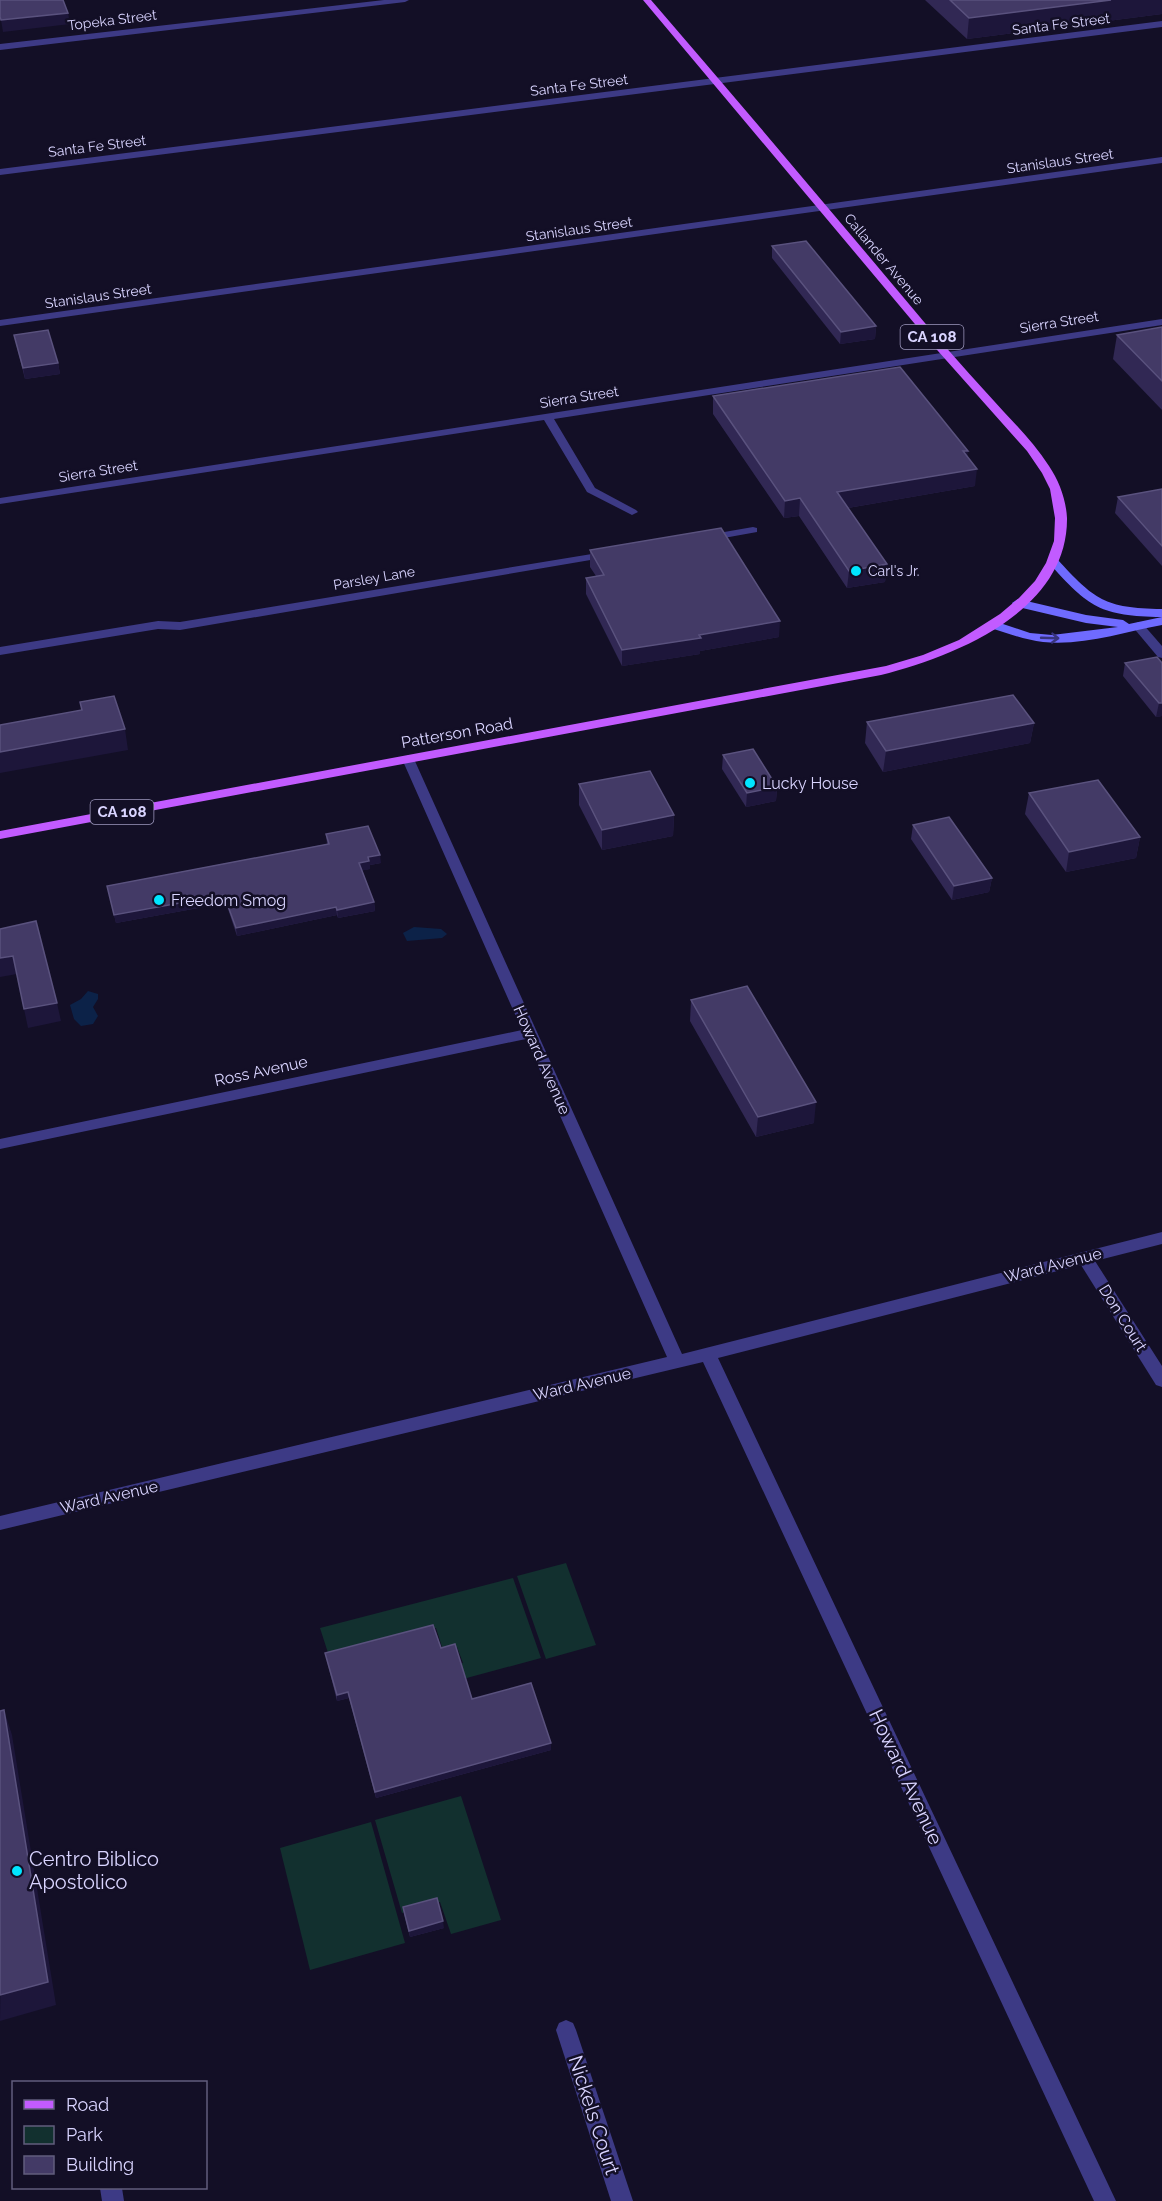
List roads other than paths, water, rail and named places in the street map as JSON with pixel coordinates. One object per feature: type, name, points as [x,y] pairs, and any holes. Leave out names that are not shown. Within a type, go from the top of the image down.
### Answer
[{"type":"main road","name":"Callander Avenue","points":[[647,0],[948,355],[1032,449],[1049,474],[1056,492],[1061,519],[1059,540],[1053,561],[1036,587],[994,625],[962,643],[919,661]]},
{"type":"main road","points":[[1053,561],[1084,595],[1098,605],[1122,613],[1162,614]]},
{"type":"main road","points":[[1018,603],[1086,619],[1138,626]]},
{"type":"main road","points":[[994,625],[1020,634],[1051,639],[1162,621]]},
{"type":"main road","name":"Patterson Road","points":[[0,835],[841,680],[919,661]]},
{"type":"street","name":"Topeka Street","points":[[0,47],[405,0]]},
{"type":"street","name":"Santa Fe Street","points":[[0,172],[1162,24]]},
{"type":"street","name":"Stanislaus Street","points":[[0,323],[1162,160]]},
{"type":"street","name":"Sierra Street","points":[[0,501],[1162,322]]},
{"type":"street","points":[[547,417],[591,490],[632,512]]},
{"type":"street","points":[[694,540],[753,530]]},
{"type":"street","name":"Parsley Lane","points":[[0,651],[158,625],[180,626],[624,552]]},
{"type":"street","points":[[1138,626],[1162,654]]},
{"type":"street","name":"Howard Avenue","points":[[408,759],[677,1361]]},
{"type":"street","name":"Ross Avenue","points":[[0,1144],[529,1033]]},
{"type":"street","name":"Ward Avenue","points":[[0,1523],[708,1354],[1084,1256],[1162,1238]]},
{"type":"street","name":"Don Court","points":[[1084,1256],[1162,1380]]},
{"type":"street","name":"Howard Avenue","points":[[708,1354],[1105,2201]]},
{"type":"street","name":"Nickels Court","points":[[566,2030],[622,2201]]},
{"type":"water","points":[[414,927],[441,929],[447,934],[442,938],[407,941],[403,933]]},
{"type":"water","points":[[88,991],[98,994],[93,1007],[98,1016],[93,1024],[81,1026],[74,1019],[70,1005],[81,999]]},
{"type":"place","name":"Carl's Jr.","points":[[856,571]]},
{"type":"place","name":"Lucky House","points":[[750,783]]},
{"type":"place","name":"Freedom Smog","points":[[159,900]]},
{"type":"place","name":"Centro Biblico Apostolico","points":[[17,1871]]}]
